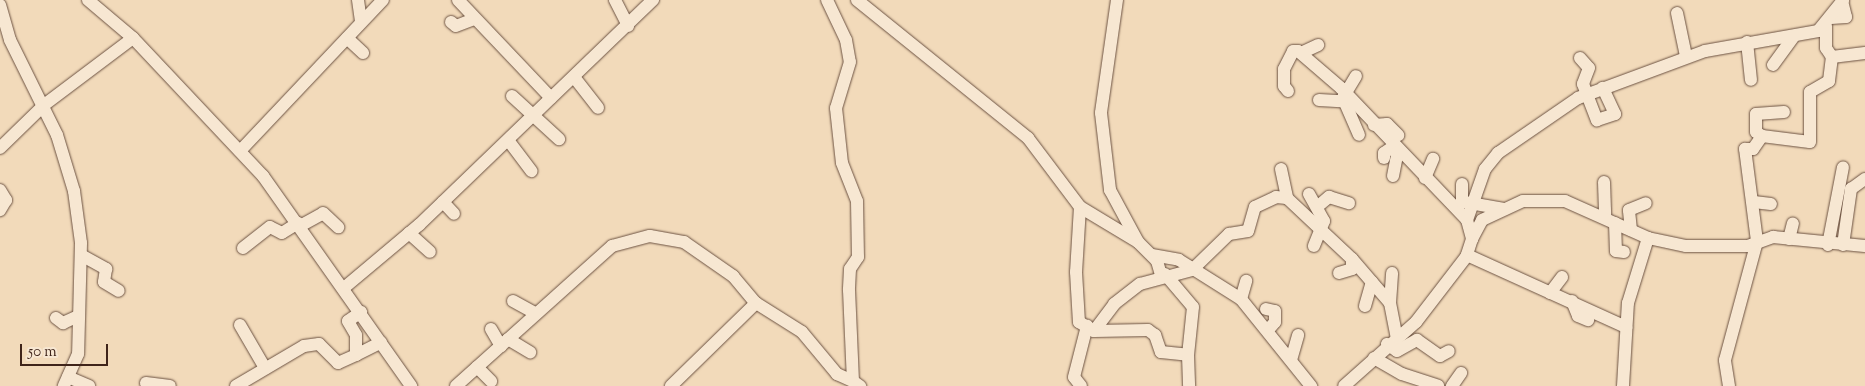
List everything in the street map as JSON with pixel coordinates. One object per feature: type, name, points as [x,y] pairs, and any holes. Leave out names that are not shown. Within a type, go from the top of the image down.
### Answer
[{"type":"street","points":[[88,0],[133,38],[240,151],[345,287],[411,386]]},
{"type":"street","points":[[358,0],[362,22]]},
{"type":"street","points":[[240,151],[383,0]]},
{"type":"street","points":[[458,0],[551,98]]},
{"type":"street","points":[[615,0],[628,26]]},
{"type":"street","points":[[345,287],[443,202],[653,0]]},
{"type":"street","points":[[456,386],[612,246],[650,236],[684,242],[733,276],[756,303],[802,332],[837,374],[859,384],[850,269],[858,257],[857,201],[842,163],[836,108],[850,62],[846,40],[827,0]]},
{"type":"street","points":[[857,0],[1028,138],[1080,207],[1138,242],[1152,256],[1163,274],[1194,308],[1188,355],[1189,386]]},
{"type":"street","points":[[1117,0],[1101,113],[1110,190],[1138,242]]},
{"type":"street","points":[[1784,112],[1756,114],[1756,132],[1762,136],[1810,142],[1810,92],[1830,81],[1832,57],[1826,48],[1828,22],[1843,0]]},
{"type":"street","points":[[0,5],[10,40],[44,106],[74,191],[80,255],[78,354],[66,381],[88,386]]},
{"type":"street","points":[[1677,13],[1686,39],[1686,56]]},
{"type":"street","points":[[452,22],[456,26],[474,18]]},
{"type":"street","points":[[1461,202],[1498,153],[1588,94],[1686,56],[1747,42],[1794,36],[1828,22]]},
{"type":"street","points":[[1773,65],[1794,36]]},
{"type":"street","points":[[0,148],[44,106],[133,38]]},
{"type":"street","points":[[347,38],[363,53]]},
{"type":"street","points":[[1686,39],[1709,50]]},
{"type":"street","points":[[1747,42],[1752,80]]},
{"type":"street","points":[[1301,53],[1318,45]]},
{"type":"street","points":[[1288,91],[1284,86],[1284,69],[1293,51],[1301,53],[1374,125],[1397,144],[1425,178],[1461,202],[1494,210],[1507,208]]},
{"type":"street","points":[[1832,57],[1865,53]]},
{"type":"street","points":[[1580,58],[1589,68],[1583,84],[1597,120],[1611,117],[1615,109],[1603,88]]},
{"type":"street","points":[[1356,76],[1345,96],[1360,135]]},
{"type":"street","points":[[574,77],[598,108]]},
{"type":"street","points":[[512,96],[559,139]]},
{"type":"street","points":[[1319,100],[1345,96]]},
{"type":"street","points":[[1729,386],[1725,360],[1757,241],[1754,202],[1746,149],[1753,149],[1762,136]]},
{"type":"street","points":[[508,140],[531,171]]},
{"type":"street","points":[[1384,158],[1384,153],[1397,144]]},
{"type":"street","points":[[1393,176],[1397,144]]},
{"type":"street","points":[[1425,178],[1433,159]]},
{"type":"street","points":[[1281,169],[1286,198]]},
{"type":"street","points":[[1828,245],[1844,192],[1865,180]]},
{"type":"street","points":[[1604,182],[1616,251],[1624,252]]},
{"type":"street","points":[[1462,184],[1461,202],[1472,239]]},
{"type":"street","points":[[0,190],[6,200],[0,210]]},
{"type":"street","points":[[1843,245],[1844,192]]},
{"type":"street","points":[[1309,194],[1318,207],[1324,221],[1319,226],[1314,246]]},
{"type":"street","points":[[1081,386],[1074,377],[1090,329],[1114,304],[1163,274],[1192,270],[1229,234],[1248,231],[1255,207],[1276,197],[1286,198],[1319,226],[1352,259],[1390,303]]},
{"type":"street","points":[[1318,207],[1329,197],[1349,202]]},
{"type":"street","points":[[1349,385],[1392,340],[1416,322],[1467,255],[1472,239],[1482,220],[1523,201],[1565,201],[1648,238],[1686,246],[1736,247],[1757,241],[1789,239],[1828,245],[1865,246]]},
{"type":"street","points":[[443,202],[454,214]]},
{"type":"street","points":[[1754,202],[1771,204]]},
{"type":"street","points":[[1631,230],[1629,210],[1646,203]]},
{"type":"street","points":[[1080,207],[1076,283],[1079,322],[1090,329],[1148,330],[1160,340],[1161,352],[1188,355]]},
{"type":"street","points":[[244,248],[270,227],[282,233],[323,213],[338,227]]},
{"type":"street","points":[[1789,239],[1793,223]]},
{"type":"street","points":[[409,233],[430,252]]},
{"type":"street","points":[[1623,386],[1628,303],[1648,238]]},
{"type":"street","points":[[80,255],[106,269],[104,282],[119,291]]},
{"type":"street","points":[[1467,255],[1626,327]]},
{"type":"street","points":[[1152,256],[1179,260],[1192,270],[1241,299],[1268,330],[1310,386]]},
{"type":"street","points":[[1339,273],[1352,269],[1352,259]]},
{"type":"street","points":[[1392,273],[1390,303],[1392,340],[1397,351],[1417,340],[1440,356],[1449,351]]},
{"type":"street","points":[[1550,293],[1562,276]]},
{"type":"street","points":[[1241,299],[1246,281]]},
{"type":"street","points":[[1365,306],[1372,282]]},
{"type":"street","points":[[513,301],[536,314]]},
{"type":"street","points":[[1572,301],[1578,316],[1588,320]]},
{"type":"street","points":[[671,386],[756,303]]},
{"type":"street","points":[[1266,309],[1275,311],[1275,322],[1268,330]]},
{"type":"street","points":[[356,355],[356,335],[348,321],[361,312]]},
{"type":"street","points":[[56,318],[64,322],[78,316]]},
{"type":"street","points":[[240,325],[266,368]]},
{"type":"street","points":[[490,328],[505,342],[530,352]]},
{"type":"street","points":[[1291,360],[1298,334]]},
{"type":"street","points":[[236,386],[304,346],[319,344],[338,363],[381,342]]},
{"type":"street","points":[[1374,358],[1402,374],[1438,386]]},
{"type":"street","points":[[477,367],[491,381]]},
{"type":"street","points":[[1452,386],[1461,373]]},
{"type":"street","points":[[146,383],[170,386]]}]
